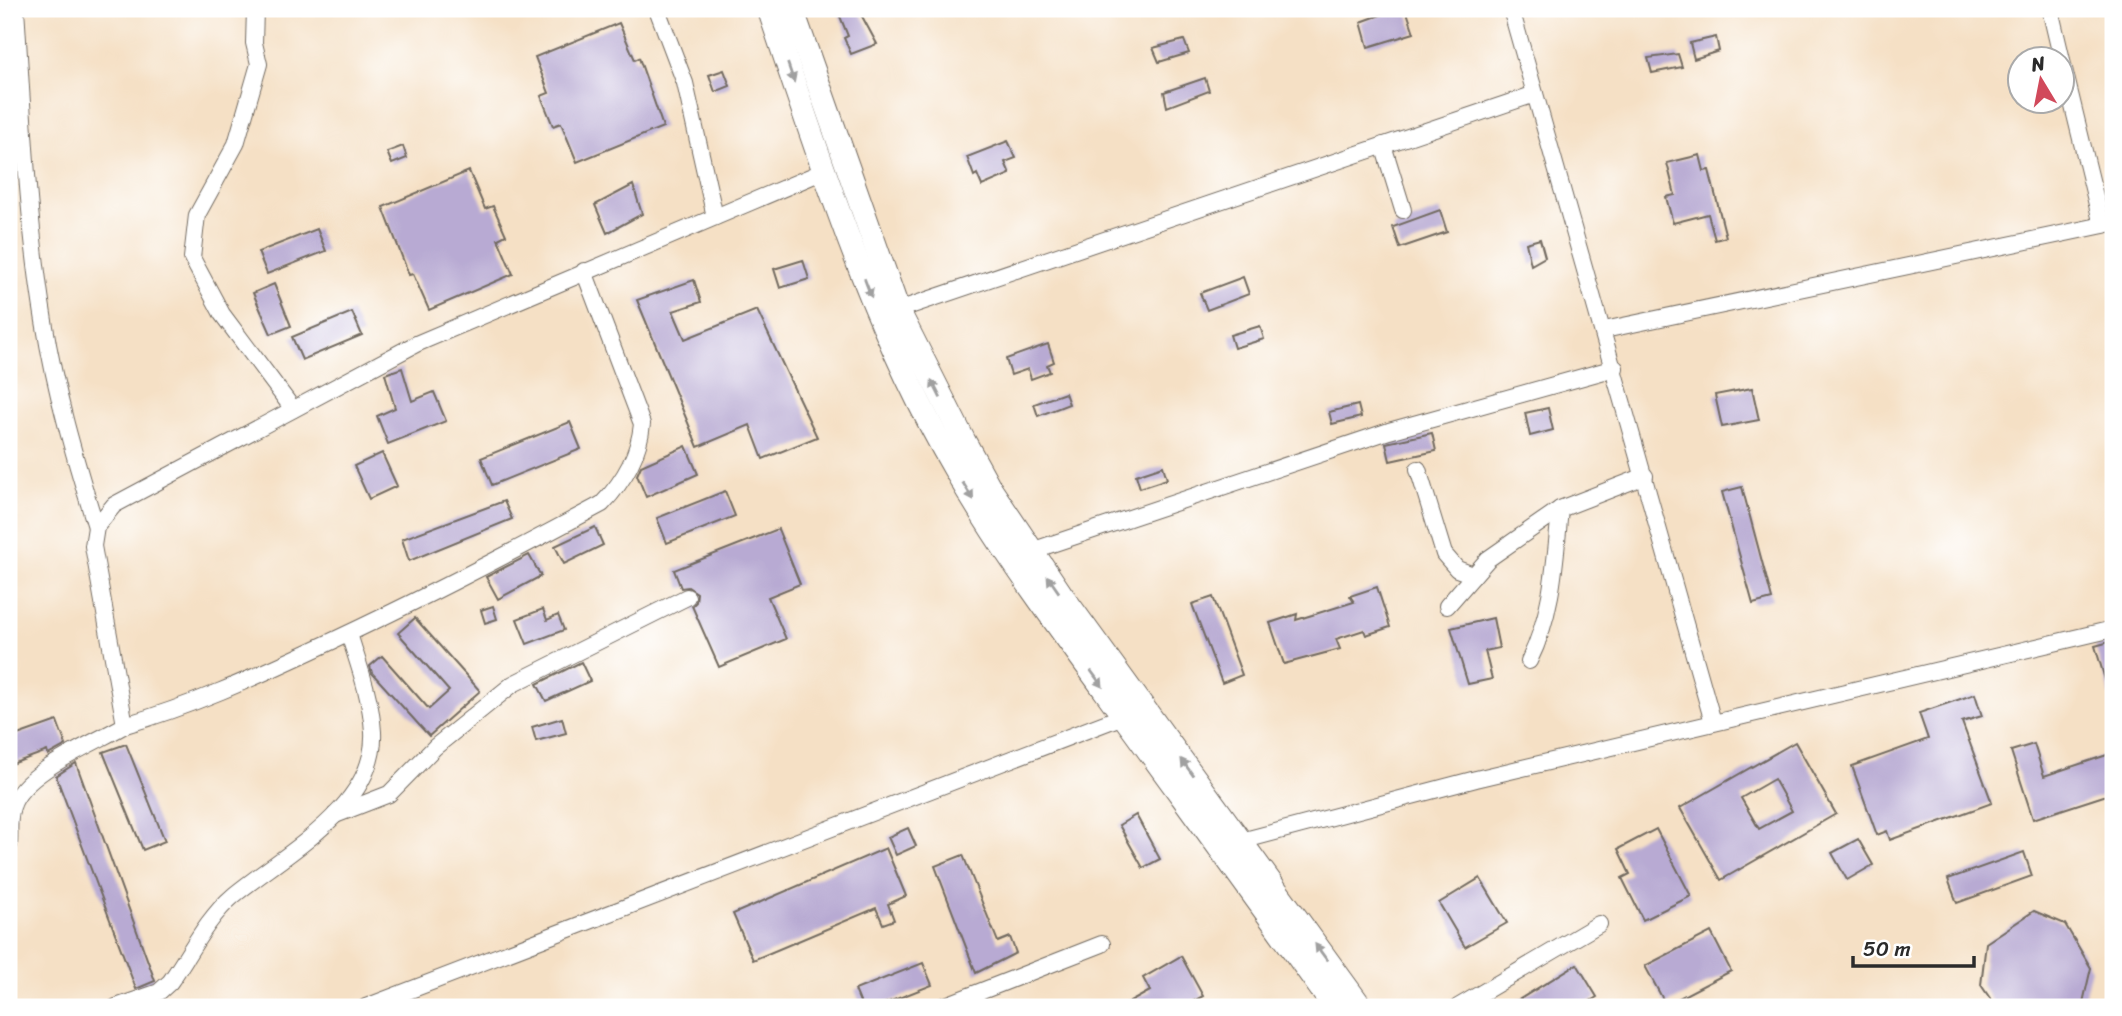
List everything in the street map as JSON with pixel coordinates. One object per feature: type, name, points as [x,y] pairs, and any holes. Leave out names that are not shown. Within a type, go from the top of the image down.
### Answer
[{"type":"main road","points":[[769,9],[824,172],[879,317],[910,386],[955,470],[1004,548],[1241,841],[1360,1007]]},
{"type":"main road","points":[[792,9],[898,310],[964,442],[1134,712],[1334,1007]]},
{"type":"street","points":[[16,9],[33,243],[44,322],[63,418],[96,527],[94,563],[125,725]]},
{"type":"street","points":[[256,9],[254,43],[259,64],[236,144],[197,215],[192,258],[222,314],[293,409]]},
{"type":"street","points":[[657,9],[685,83],[715,217]]},
{"type":"street","points":[[1511,9],[1615,368],[1713,722]]},
{"type":"street","points":[[2050,9],[2059,46]]},
{"type":"street","points":[[898,310],[1535,94]]},
{"type":"street","points":[[1604,330],[2108,224],[2076,110]]},
{"type":"street","points":[[1383,145],[1403,210]]},
{"type":"street","points":[[96,527],[114,505],[416,344],[824,172]]},
{"type":"street","points":[[9,845],[11,807],[20,790],[34,777],[125,725],[194,704],[349,634],[506,556],[602,504],[618,487],[640,446],[642,424],[584,271]]},
{"type":"street","points":[[1031,551],[1389,431],[1615,368]]},
{"type":"street","points":[[1418,469],[1444,554],[1457,569],[1473,575]]},
{"type":"street","points":[[1447,606],[1488,559],[1560,509],[1645,476]]},
{"type":"street","points":[[1529,661],[1544,627],[1552,589],[1560,509]]},
{"type":"street","points":[[335,815],[389,794],[435,747],[513,684],[687,597]]},
{"type":"street","points":[[1241,841],[1355,809],[2113,629]]},
{"type":"street","points":[[116,1007],[159,992],[170,982],[231,898],[335,815],[361,780],[370,760],[373,735],[370,705],[349,634]]},
{"type":"street","points":[[366,1007],[1134,712]]},
{"type":"street","points":[[1458,1007],[1599,924]]},
{"type":"street","points":[[942,1007],[1102,944]]},
{"type":"building","points":[[837,9],[858,9],[877,44],[851,54],[844,38],[848,36]]},
{"type":"building","points":[[1397,9],[1406,9],[1414,33],[1368,47],[1361,22]]},
{"type":"building","points":[[619,23],[635,60],[639,58],[663,127],[577,162],[561,123],[553,126],[541,96],[549,93],[535,57]]},
{"type":"building","points":[[1716,37],[1719,51],[1694,59],[1690,43]]},
{"type":"building","points":[[1184,40],[1189,53],[1159,62],[1153,48]]},
{"type":"building","points":[[1678,54],[1682,67],[1652,73],[1648,58]]},
{"type":"building","points":[[724,70],[730,86],[715,92],[709,75]]},
{"type":"building","points":[[1205,78],[1209,91],[1167,107],[1164,92]]},
{"type":"building","points":[[1008,141],[1016,158],[1005,162],[1010,174],[982,186],[977,174],[974,176],[967,157]]},
{"type":"building","points":[[403,146],[407,158],[392,164],[387,152]]},
{"type":"building","points":[[1700,155],[1704,171],[1709,170],[1726,237],[1715,240],[1708,214],[1673,223],[1666,197],[1675,195],[1667,163]]},
{"type":"building","points":[[469,171],[485,209],[493,206],[506,235],[498,239],[513,274],[429,310],[413,274],[409,275],[383,207]]},
{"type":"building","points":[[633,185],[642,214],[607,233],[595,205]]},
{"type":"building","points":[[1440,210],[1447,232],[1400,248],[1393,227]]},
{"type":"building","points":[[317,229],[326,251],[267,274],[258,252]]},
{"type":"building","points":[[1540,239],[1545,257],[1531,265],[1526,243]]},
{"type":"building","points":[[803,260],[809,279],[780,288],[774,269]]},
{"type":"building","points":[[1243,277],[1249,294],[1207,310],[1200,293]]},
{"type":"building","points":[[694,280],[701,302],[673,311],[685,339],[757,310],[817,437],[763,459],[750,425],[698,447],[637,300]]},
{"type":"building","points":[[274,284],[291,326],[271,334],[253,293]]},
{"type":"building","points":[[352,312],[362,335],[302,360],[292,337]]},
{"type":"building","points":[[1260,326],[1264,339],[1234,348],[1230,335]]},
{"type":"building","points":[[1048,344],[1054,362],[1047,365],[1050,372],[1031,379],[1028,369],[1011,375],[1006,359]]},
{"type":"building","points":[[402,368],[412,401],[434,392],[446,421],[388,444],[377,416],[395,408],[385,374]]},
{"type":"building","points":[[1752,388],[1759,420],[1722,427],[1715,395]]},
{"type":"building","points":[[1065,393],[1069,404],[1038,416],[1034,404]]},
{"type":"building","points":[[1358,405],[1361,417],[1332,424],[1329,412]]},
{"type":"building","points":[[1548,408],[1553,430],[1530,436],[1525,413]]},
{"type":"building","points":[[570,422],[581,449],[492,485],[481,458]]},
{"type":"building","points":[[1432,433],[1436,451],[1390,461],[1386,443]]},
{"type":"building","points":[[686,446],[698,474],[646,497],[637,475],[641,466]]},
{"type":"building","points":[[382,453],[397,486],[369,499],[354,466]]},
{"type":"building","points":[[1163,466],[1167,479],[1140,488],[1136,475]]},
{"type":"building","points":[[1742,487],[1772,599],[1753,604],[1722,492]]},
{"type":"building","points":[[725,491],[735,516],[667,543],[657,518]]},
{"type":"building","points":[[504,501],[512,519],[409,561],[402,539]]},
{"type":"building","points":[[595,527],[603,545],[564,564],[555,546]]},
{"type":"building","points":[[778,529],[800,584],[768,597],[786,639],[719,667],[692,606],[696,602],[697,593],[688,587],[681,588],[674,570]]},
{"type":"building","points":[[529,555],[541,576],[498,599],[486,577]]},
{"type":"building","points":[[1377,587],[1390,627],[1366,635],[1364,630],[1336,639],[1340,649],[1284,664],[1270,623],[1297,614],[1296,620],[1354,602],[1350,596]]},
{"type":"building","points":[[1213,597],[1242,675],[1222,683],[1192,604]]},
{"type":"building","points":[[493,606],[497,619],[485,623],[481,610]]},
{"type":"building","points":[[543,609],[547,620],[558,615],[564,630],[527,644],[517,619]]},
{"type":"building","points":[[415,618],[480,691],[429,736],[372,673],[370,666],[382,656],[429,709],[449,691],[398,633]]},
{"type":"building","points":[[1493,618],[1499,648],[1485,651],[1492,679],[1468,684],[1451,628]]},
{"type":"building","points":[[2113,641],[2113,696],[2110,696],[2095,646]]},
{"type":"building","points":[[581,662],[590,681],[546,701],[537,684]]},
{"type":"building","points":[[1975,694],[1982,716],[1962,722],[1992,803],[1890,840],[1887,831],[1877,835],[1852,766],[1928,739],[1919,713]]},
{"type":"building","points":[[562,718],[566,733],[536,741],[532,727]]},
{"type":"building","points":[[57,721],[66,745],[48,755],[47,751],[9,765],[9,738]]},
{"type":"building","points":[[1795,742],[1836,814],[1721,880],[1680,808]],"holes":[[[1774,779],[1792,811],[1759,829],[1741,798]]]},
{"type":"building","points":[[126,744],[165,841],[143,850],[103,752]]},
{"type":"building","points":[[2034,744],[2044,776],[2113,753],[2113,793],[2033,819],[2011,751]]},
{"type":"building","points":[[76,763],[155,981],[136,989],[56,776]]},
{"type":"building","points":[[1136,815],[1160,859],[1143,868],[1119,825]]},
{"type":"building","points":[[908,828],[916,846],[896,855],[888,837]]},
{"type":"building","points":[[1656,829],[1691,896],[1643,920],[1622,878],[1630,874],[1618,849]]},
{"type":"building","points":[[1858,839],[1873,865],[1847,880],[1832,853]]},
{"type":"building","points":[[886,848],[906,896],[888,904],[894,920],[883,924],[876,908],[753,960],[733,914]]},
{"type":"building","points":[[2024,852],[2032,876],[1957,903],[1948,879]]},
{"type":"building","points":[[963,855],[998,942],[1010,937],[1016,953],[976,973],[935,866]]},
{"type":"building","points":[[1480,878],[1507,923],[1465,947],[1439,903]]},
{"type":"building","points":[[2034,911],[2065,924],[2091,968],[2082,1007],[1996,1007],[1981,985],[1986,943]]},
{"type":"building","points":[[1711,932],[1731,971],[1666,1005],[1645,966]]},
{"type":"building","points":[[1181,956],[1203,996],[1183,1007],[1121,1007],[1150,991],[1143,978]]},
{"type":"building","points":[[923,963],[932,985],[876,1007],[862,1007],[855,990]]},
{"type":"building","points":[[1577,964],[1597,997],[1580,1007],[1507,1007]]}]
